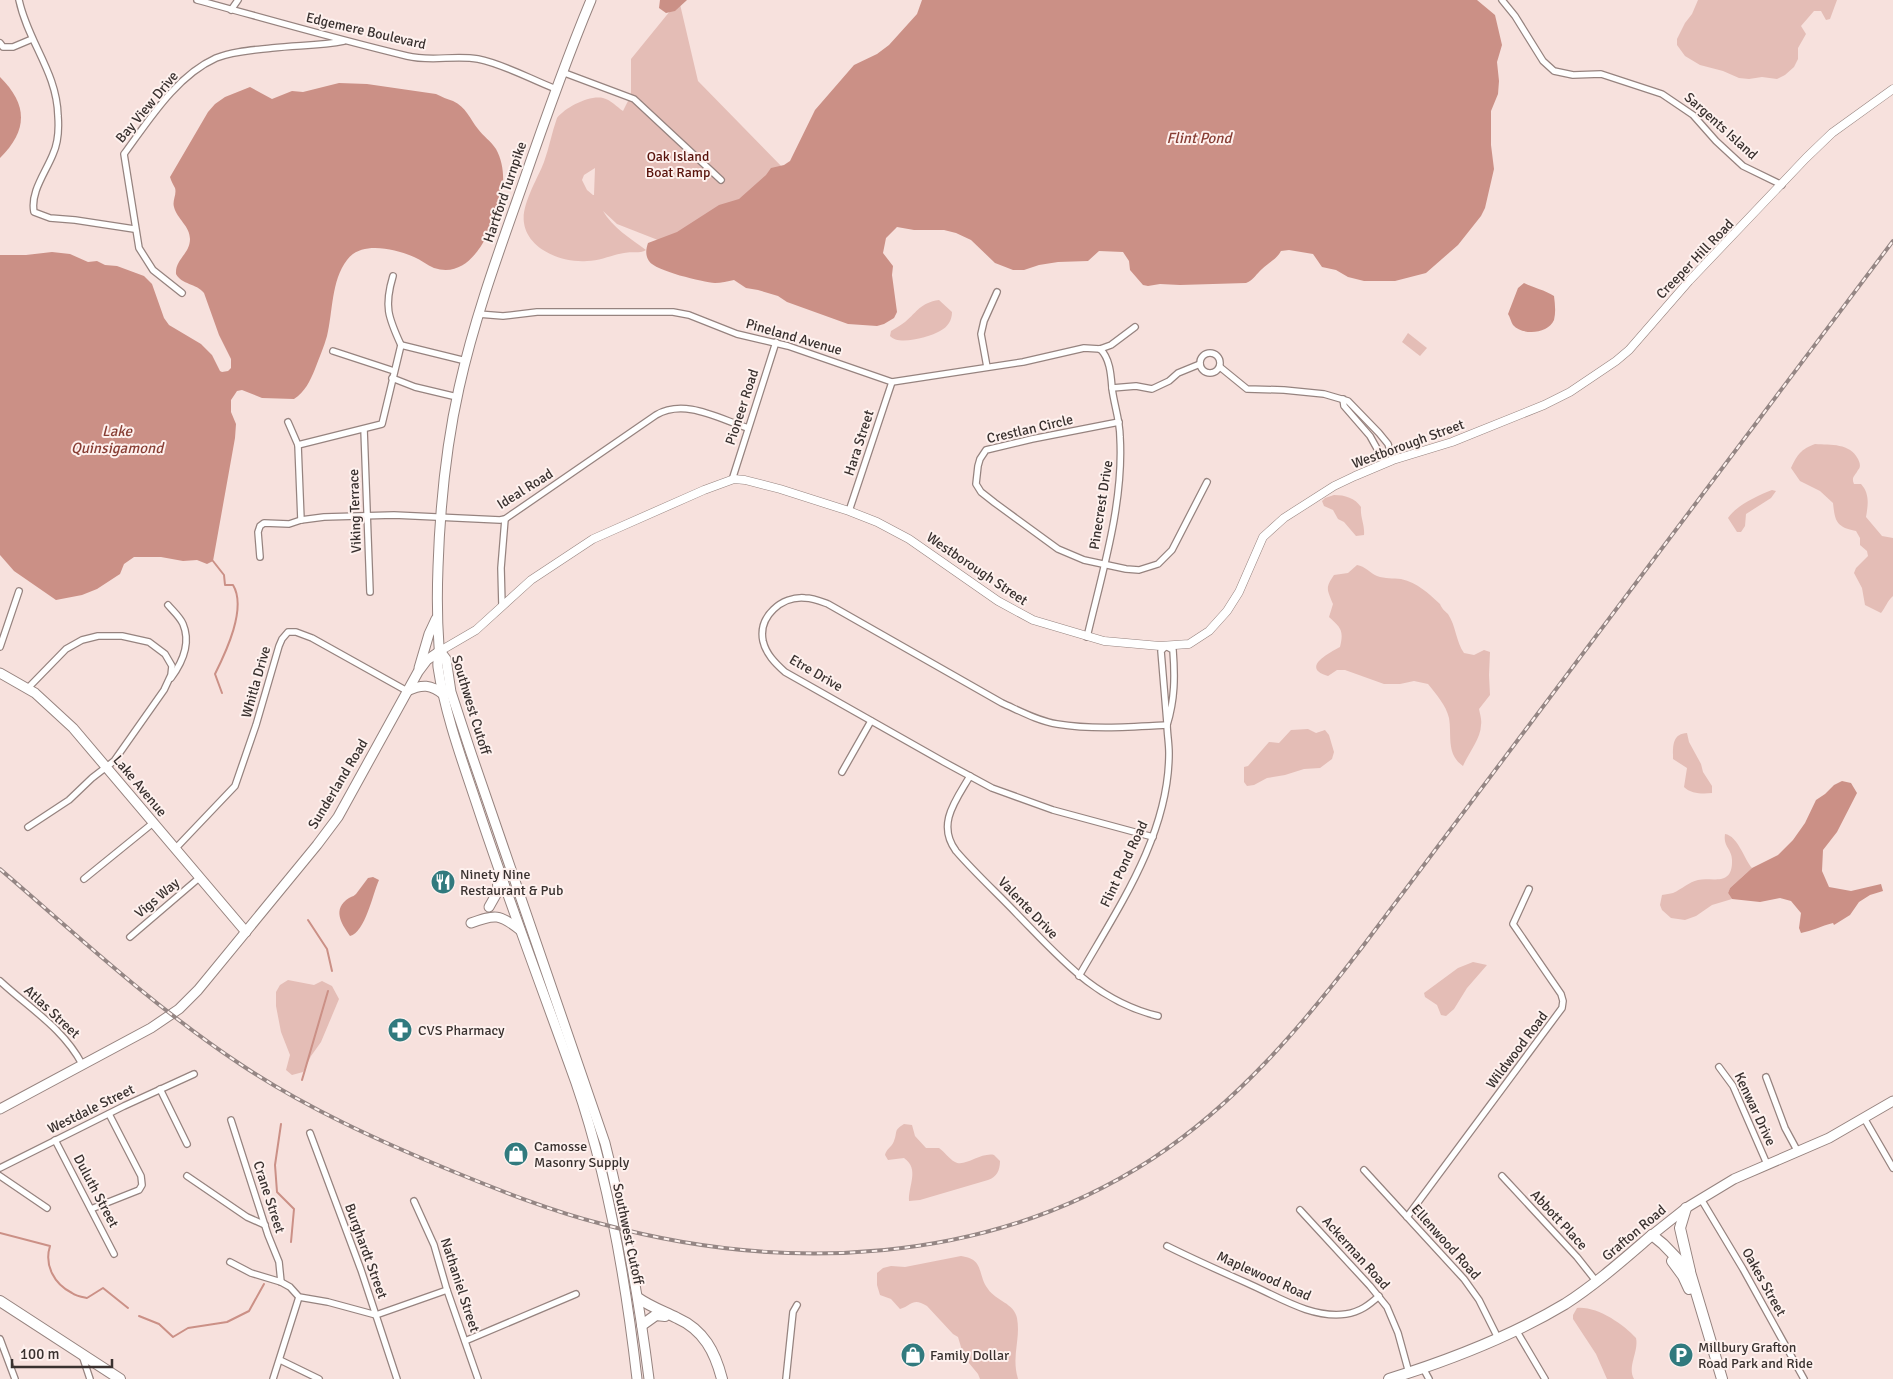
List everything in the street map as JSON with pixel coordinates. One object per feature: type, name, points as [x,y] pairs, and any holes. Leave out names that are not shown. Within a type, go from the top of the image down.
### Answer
[{"type":"highway","points":[[1686,1208],[1680,1228],[1690,1272],[1722,1379]]},
{"type":"highway","points":[[1652,1235],[1690,1272]]},
{"type":"highway","points":[[1652,1235],[1656,1244],[1678,1269],[1690,1291],[1715,1379]]},
{"type":"highway","name":"Grafton Road","points":[[1389,1379],[1423,1368],[1516,1330],[1565,1303],[1596,1282],[1652,1235]]},
{"type":"highway","points":[[638,1298],[653,1308],[687,1323],[700,1333],[714,1353],[722,1379]]},
{"type":"highway","points":[[0,1301],[120,1379]]},
{"type":"highway","points":[[642,1325],[651,1317],[660,1315],[687,1326],[711,1354],[717,1368],[718,1379]]},
{"type":"main road","name":"Hartford Turnpike","points":[[457,397],[478,314],[562,72],[592,0]]},
{"type":"main road","points":[[440,651],[437,616],[441,516],[457,397]]},
{"type":"main road","points":[[418,672],[429,634],[437,616]]},
{"type":"main road","name":"Sunderland Road","points":[[0,1109],[151,1028],[178,1009],[209,980],[338,817],[418,672],[427,660],[440,651]]},
{"type":"main road","name":"Southwest Cutoff","points":[[440,651],[437,662],[452,727],[487,836],[577,1087],[598,1161],[627,1299],[638,1379]]},
{"type":"main road","name":"Southwest Cutoff","points":[[440,651],[446,659],[451,692],[471,753],[606,1143],[620,1200],[638,1298],[649,1379]]},
{"type":"main road","name":"Lake Avenue","points":[[0,673],[28,688],[49,704],[73,728],[246,932]]},
{"type":"main road","points":[[407,691],[424,685],[433,687],[444,695]]},
{"type":"main road","points":[[487,836],[498,881],[498,891],[488,907]]},
{"type":"main road","points":[[471,923],[492,916],[498,916],[507,920],[521,931]]},
{"type":"main road","name":"Grafton Road","points":[[1652,1235],[1686,1208],[1734,1179],[1842,1131],[1893,1101]]},
{"type":"street","points":[[19,0],[32,39],[53,82],[59,119],[55,147],[39,183],[34,212],[50,218],[134,229]]},
{"type":"street","name":"Edgemere Boulevard","points":[[197,0],[344,41],[418,58],[481,60],[556,90]]},
{"type":"street","points":[[231,10],[238,0]]},
{"type":"street","name":"Sargents Island","points":[[1502,0],[1515,16],[1543,61],[1554,71],[1573,75],[1601,74],[1662,94],[1693,115],[1716,141],[1744,166],[1782,186]]},
{"type":"street","points":[[0,43],[3,47],[13,47],[32,39]]},
{"type":"street","name":"Bay View Drive","points":[[182,293],[148,265],[139,248],[134,229],[134,214],[124,154],[166,99],[186,79],[208,62],[227,55],[283,47],[319,46],[344,41]]},
{"type":"street","points":[[562,72],[634,98],[721,180]]},
{"type":"street","name":"Creeper Hill Road","points":[[1500,423],[1570,392],[1629,350],[1688,281],[1832,133],[1893,89]]},
{"type":"street","points":[[298,445],[382,424],[401,345],[393,328],[387,306],[388,292],[393,276]]},
{"type":"street","points":[[988,367],[981,334],[984,321],[997,292]]},
{"type":"street","name":"Pineland Avenue","points":[[478,314],[503,316],[537,312],[666,311],[689,315],[737,334],[776,342],[892,382],[1030,360],[1084,348],[1100,349]]},
{"type":"street","points":[[1100,349],[1111,345],[1135,327]]},
{"type":"street","name":"Pioneer Road","points":[[732,480],[776,342]]},
{"type":"street","points":[[401,345],[466,361]]},
{"type":"street","name":"Pinecrest Drive","points":[[1087,637],[1104,564],[1120,475],[1119,422],[1106,355],[1100,349]]},
{"type":"street","points":[[333,351],[415,386],[457,397]]},
{"type":"street","points":[[1213,354],[1220,361],[1220,367],[1215,372],[1208,374],[1202,370],[1200,364],[1204,355],[1213,354]]},
{"type":"street","points":[[1112,388],[1136,386],[1152,389],[1169,381],[1178,373],[1200,364]]},
{"type":"street","points":[[1220,367],[1247,389],[1324,394],[1348,401],[1380,433],[1388,444],[1394,460]]},
{"type":"street","name":"Hara Street","points":[[849,511],[892,382]]},
{"type":"street","points":[[1343,399],[1344,406],[1370,436],[1385,464]]},
{"type":"street","name":"Ideal Road","points":[[260,557],[258,540],[262,524],[289,524],[301,520],[324,517],[368,516],[441,516],[500,520],[662,411],[678,408],[696,410],[748,428]]},
{"type":"street","points":[[288,422],[298,445],[301,520]]},
{"type":"street","name":"Crestlan Circle","points":[[1104,564],[1075,557],[1049,543],[981,492],[976,484],[976,479],[980,458],[986,450],[1119,422]]},
{"type":"street","name":"Westborough Street","points":[[440,651],[476,630],[531,580],[593,539],[647,514],[732,480],[745,480],[849,511],[895,531],[1023,615],[1048,625],[1087,637],[1118,643],[1166,646],[1189,644],[1209,631],[1221,620],[1239,592],[1263,537],[1280,521],[1334,486],[1394,460],[1435,448],[1500,423]]},
{"type":"street","name":"Viking Terrace","points":[[364,428],[370,592]]},
{"type":"street","points":[[1104,564],[1139,570],[1158,564],[1176,545],[1207,482]]},
{"type":"street","points":[[502,606],[501,568],[505,518]]},
{"type":"street","points":[[0,647],[19,591]]},
{"type":"street","name":"Etre Drive","points":[[1153,837],[1032,803],[992,788],[785,672],[770,658],[762,633],[768,616],[778,605],[799,598],[813,599],[828,604],[1002,703],[1040,719],[1056,724],[1087,727],[1167,725]]},
{"type":"street","points":[[28,827],[68,800],[114,761],[180,666],[184,657],[183,624],[168,605]]},
{"type":"street","name":"Whitla Drive","points":[[175,849],[235,786],[256,725],[279,646],[288,632],[296,632],[312,638],[407,691]]},
{"type":"street","points":[[28,688],[70,646],[82,640],[106,635],[133,637],[155,646],[171,662],[171,675],[168,682]]},
{"type":"street","name":"Flint Pond Road","points":[[1079,976],[1122,902],[1153,837],[1163,803],[1169,753],[1161,651],[1166,646],[1172,650],[1174,682],[1172,707],[1167,725]]},
{"type":"street","points":[[842,772],[871,721]]},
{"type":"street","name":"Valente Drive","points":[[970,776],[954,803],[947,831],[949,840],[964,860],[1079,976],[1111,998],[1138,1010],[1158,1016]]},
{"type":"street","points":[[84,879],[154,823]]},
{"type":"street","name":"Vigs Way","points":[[130,937],[200,878]]},
{"type":"street","name":"Wildwood Road","points":[[1407,1217],[1562,1008],[1561,994],[1513,924],[1529,889]]},
{"type":"street","name":"Atlas Street","points":[[0,981],[58,1031],[69,1043],[82,1064]]},
{"type":"street","name":"Kenwar Drive","points":[[1719,1067],[1733,1086],[1767,1164]]},
{"type":"street","name":"Westdale Street","points":[[0,1168],[194,1074]]},
{"type":"street","name":"Kenwar Drive","points":[[1766,1077],[1785,1128],[1798,1152]]},
{"type":"street","points":[[160,1089],[187,1144]]},
{"type":"street","points":[[91,1208],[139,1190],[142,1185],[141,1176],[109,1114]]},
{"type":"street","points":[[1864,1118],[1893,1168]]},
{"type":"street","name":"Crane Street","points":[[231,1120],[279,1262],[281,1282]]},
{"type":"street","name":"Burghardt Street","points":[[310,1133],[361,1270],[397,1379]]},
{"type":"street","name":"Duluth Street","points":[[55,1140],[114,1254]]},
{"type":"street","name":"Ellenwood Road","points":[[1364,1170],[1464,1279],[1479,1300],[1498,1338]]},
{"type":"street","points":[[0,1176],[47,1208]]},
{"type":"street","points":[[186,1176],[240,1212],[265,1225]]},
{"type":"street","name":"Abbott Place","points":[[1502,1176],[1577,1257],[1596,1282]]},
{"type":"street","name":"Oakes Street","points":[[1701,1198],[1804,1379]]},
{"type":"street","name":"Nathaniel Street","points":[[414,1201],[434,1245],[447,1290],[478,1379]]},
{"type":"street","name":"Ackerman Road","points":[[1300,1210],[1387,1307],[1398,1333],[1409,1373]]},
{"type":"street","name":"Maplewood Road","points":[[1167,1246],[1310,1310],[1344,1314],[1362,1309],[1379,1296]]},
{"type":"street","points":[[230,1262],[251,1273],[281,1282],[290,1287],[298,1297],[328,1302],[376,1315],[447,1290]]},
{"type":"street","points":[[465,1340],[576,1294]]},
{"type":"street","points":[[274,1379],[298,1297]]},
{"type":"street","points":[[786,1379],[793,1312],[797,1305]]},
{"type":"street","points":[[1516,1330],[1545,1379]]},
{"type":"street","points":[[0,1339],[15,1379]]},
{"type":"street","points":[[82,1355],[90,1379]]},
{"type":"street","points":[[280,1360],[319,1379]]},
{"type":"street","points":[[1423,1368],[1429,1379]]},
{"type":"green space","name":"Oak Island Boat Ramp","points":[[679,0],[698,81],[786,171],[749,198],[663,242],[617,224],[603,211],[628,237],[646,250],[627,252],[592,261],[568,260],[558,257],[548,253],[532,241],[524,223],[527,200],[544,162],[557,118],[566,110],[591,98],[609,100],[623,111],[631,95],[631,59]],"holes":[[[595,168],[594,195],[587,190],[582,180],[584,175]]]},
{"type":"green space","points":[[1698,0],[1837,0],[1830,19],[1826,20],[1821,11],[1814,11],[1801,26],[1806,34],[1798,48],[1798,59],[1794,67],[1777,79],[1762,77],[1749,79],[1739,78],[1723,71],[1700,65],[1685,56],[1677,45],[1677,39]]},
{"type":"green space","points":[[939,300],[952,312],[949,323],[943,329],[929,336],[914,340],[894,339],[890,336],[891,331],[905,322],[920,308],[928,303]]},
{"type":"green space","points":[[1408,333],[1427,348],[1420,356],[1402,342]]},
{"type":"green space","points":[[1815,444],[1845,447],[1855,454],[1860,466],[1853,482],[1854,484],[1861,484],[1866,492],[1868,504],[1866,517],[1882,536],[1893,538],[1893,596],[1881,613],[1865,605],[1862,588],[1854,573],[1856,568],[1868,556],[1867,551],[1860,545],[1860,538],[1856,531],[1840,525],[1836,519],[1833,503],[1820,491],[1800,481],[1791,468],[1800,453]]},
{"type":"green space","points":[[1772,490],[1776,491],[1771,498],[1746,514],[1745,526],[1741,532],[1737,532],[1728,518],[1732,513],[1748,501]]},
{"type":"green space","points":[[1334,495],[1356,501],[1361,507],[1364,535],[1356,536],[1344,522],[1338,519],[1333,510],[1324,506],[1322,501]]},
{"type":"green space","points":[[1357,565],[1377,576],[1401,579],[1418,586],[1440,604],[1448,614],[1464,653],[1474,655],[1484,650],[1490,652],[1490,695],[1479,709],[1481,721],[1477,741],[1463,766],[1454,756],[1452,750],[1448,713],[1428,684],[1414,681],[1400,684],[1384,684],[1345,670],[1337,670],[1328,676],[1320,673],[1317,669],[1319,661],[1340,647],[1341,641],[1340,630],[1329,617],[1333,604],[1328,592],[1329,583],[1334,575],[1348,573]]},
{"type":"green space","points":[[1308,729],[1316,733],[1325,730],[1329,735],[1334,752],[1332,759],[1320,768],[1304,769],[1267,778],[1254,785],[1247,786],[1244,782],[1244,767],[1248,766],[1269,742],[1279,743],[1291,730]]},
{"type":"green space","points":[[1687,733],[1689,742],[1701,764],[1703,772],[1712,786],[1712,793],[1694,792],[1684,787],[1687,768],[1673,759],[1673,750],[1676,738]]},
{"type":"green space","points":[[1725,834],[1734,839],[1752,868],[1730,888],[1728,893],[1732,899],[1712,905],[1696,916],[1685,920],[1671,918],[1662,910],[1660,905],[1662,895],[1673,893],[1695,881],[1721,879],[1729,874],[1732,860],[1731,853],[1725,842]]},
{"type":"green space","points":[[1473,962],[1487,965],[1467,988],[1454,1009],[1446,1016],[1441,1015],[1437,1005],[1425,997],[1424,993],[1458,968]]},
{"type":"green space","points":[[288,980],[314,985],[322,981],[332,986],[339,999],[321,1042],[303,1072],[292,1075],[286,1070],[290,1055],[281,1032],[276,1006],[276,992],[280,985]]},
{"type":"green space","points":[[904,1124],[912,1125],[915,1136],[926,1148],[939,1148],[953,1161],[963,1163],[984,1156],[994,1155],[1000,1161],[997,1173],[988,1180],[920,1200],[909,1201],[912,1172],[909,1162],[904,1158],[888,1160],[885,1155],[893,1143],[897,1130]]},
{"type":"green space","points":[[961,1256],[974,1260],[991,1293],[1009,1305],[1015,1313],[1018,1326],[1015,1362],[1018,1379],[980,1379],[964,1357],[958,1337],[927,1306],[915,1302],[900,1309],[891,1299],[880,1295],[877,1285],[877,1273],[883,1268],[891,1266],[905,1267]]},
{"type":"green space","points":[[1577,1308],[1593,1310],[1609,1317],[1636,1338],[1636,1348],[1632,1364],[1634,1379],[1607,1379],[1596,1354],[1573,1319]]},
{"type":"water","points":[[660,0],[687,0],[675,11],[666,13],[659,8]]},
{"type":"water","name":"Flint Pond","points":[[922,0],[1477,0],[1495,15],[1502,45],[1497,62],[1498,94],[1491,111],[1491,145],[1494,169],[1485,208],[1458,245],[1426,273],[1395,281],[1364,281],[1348,277],[1336,270],[1322,267],[1313,254],[1289,250],[1281,251],[1275,259],[1246,283],[1160,284],[1148,286],[1143,285],[1130,270],[1129,261],[1123,252],[1099,251],[1088,261],[1058,262],[1024,270],[1013,270],[995,263],[971,240],[956,233],[944,230],[914,230],[897,227],[886,238],[883,253],[893,266],[892,275],[897,312],[894,318],[877,326],[848,324],[787,302],[778,296],[746,288],[734,280],[715,283],[700,281],[660,269],[649,261],[646,252],[648,243],[677,232],[719,205],[739,199],[766,175],[771,168],[784,165],[790,161],[815,110],[854,65],[877,54],[889,45],[917,14]]},
{"type":"water","points":[[0,77],[16,98],[21,118],[16,137],[0,158]]},
{"type":"water","name":"Lake Quinsigamond","points":[[339,83],[367,84],[436,94],[461,106],[480,132],[492,143],[502,165],[501,199],[487,236],[466,263],[457,268],[446,270],[434,268],[414,257],[389,249],[370,248],[353,254],[347,260],[338,277],[326,340],[304,390],[294,399],[262,398],[242,390],[237,391],[231,400],[231,412],[236,424],[235,438],[213,561],[207,564],[197,560],[183,561],[161,557],[134,557],[124,564],[120,574],[97,589],[82,595],[56,600],[14,571],[0,555],[0,255],[52,252],[70,254],[88,262],[97,261],[105,265],[117,266],[144,276],[152,284],[164,318],[169,325],[201,344],[212,355],[220,371],[228,371],[231,368],[231,359],[219,335],[204,293],[197,287],[179,278],[176,274],[178,264],[188,249],[190,239],[188,230],[174,207],[175,188],[170,177],[208,112],[225,97],[250,87],[272,99],[292,91],[303,92]]},
{"type":"water","points":[[1524,283],[1554,296],[1554,320],[1551,325],[1541,331],[1529,332],[1517,329],[1508,314],[1518,288]]},
{"type":"water","points":[[1842,781],[1851,783],[1857,793],[1837,832],[1823,850],[1822,871],[1829,887],[1851,891],[1881,884],[1883,891],[1870,895],[1859,902],[1850,915],[1834,925],[1833,923],[1801,933],[1799,928],[1801,913],[1791,901],[1780,898],[1760,902],[1732,899],[1728,893],[1730,888],[1752,868],[1778,855],[1793,840],[1805,823],[1816,800]]},
{"type":"water","points":[[373,877],[379,880],[368,912],[360,928],[350,936],[341,921],[339,911],[344,902],[356,894],[368,878]]},
{"type":"waterway","points":[[213,561],[224,575],[225,585],[233,585],[237,595],[238,606],[229,642],[215,674],[222,693]]},
{"type":"waterway","points":[[308,920],[327,949],[332,971]]},
{"type":"waterway","points":[[302,1080],[328,991]]},
{"type":"waterway","points":[[281,1124],[275,1165],[277,1192],[294,1209],[291,1242]]},
{"type":"waterway","points":[[0,1233],[50,1246],[48,1260],[52,1273],[60,1285],[74,1294],[87,1298],[103,1288],[128,1308]]},
{"type":"waterway","points":[[139,1316],[159,1324],[173,1337],[188,1328],[227,1322],[249,1311],[264,1284]]},
{"type":"railway","points":[[0,869],[177,1019],[265,1080],[370,1136],[452,1171],[545,1207],[602,1224],[671,1240],[742,1250],[813,1253],[885,1250],[955,1239],[1023,1221],[1089,1194],[1152,1159],[1212,1113],[1240,1088],[1292,1034],[1363,946],[1893,241]]},
{"type":"place","name":"Ninety Nine Restaurant & Pub","points":[[443,882]]},
{"type":"place","name":"CVS Pharmacy","points":[[400,1030]]},
{"type":"place","name":"Camosse Masonry Supply","points":[[516,1154]]},
{"type":"place","name":"Family Dollar","points":[[913,1355]]},
{"type":"place","name":"Millbury Grafton Road Park and Ride","points":[[1681,1355]]}]
